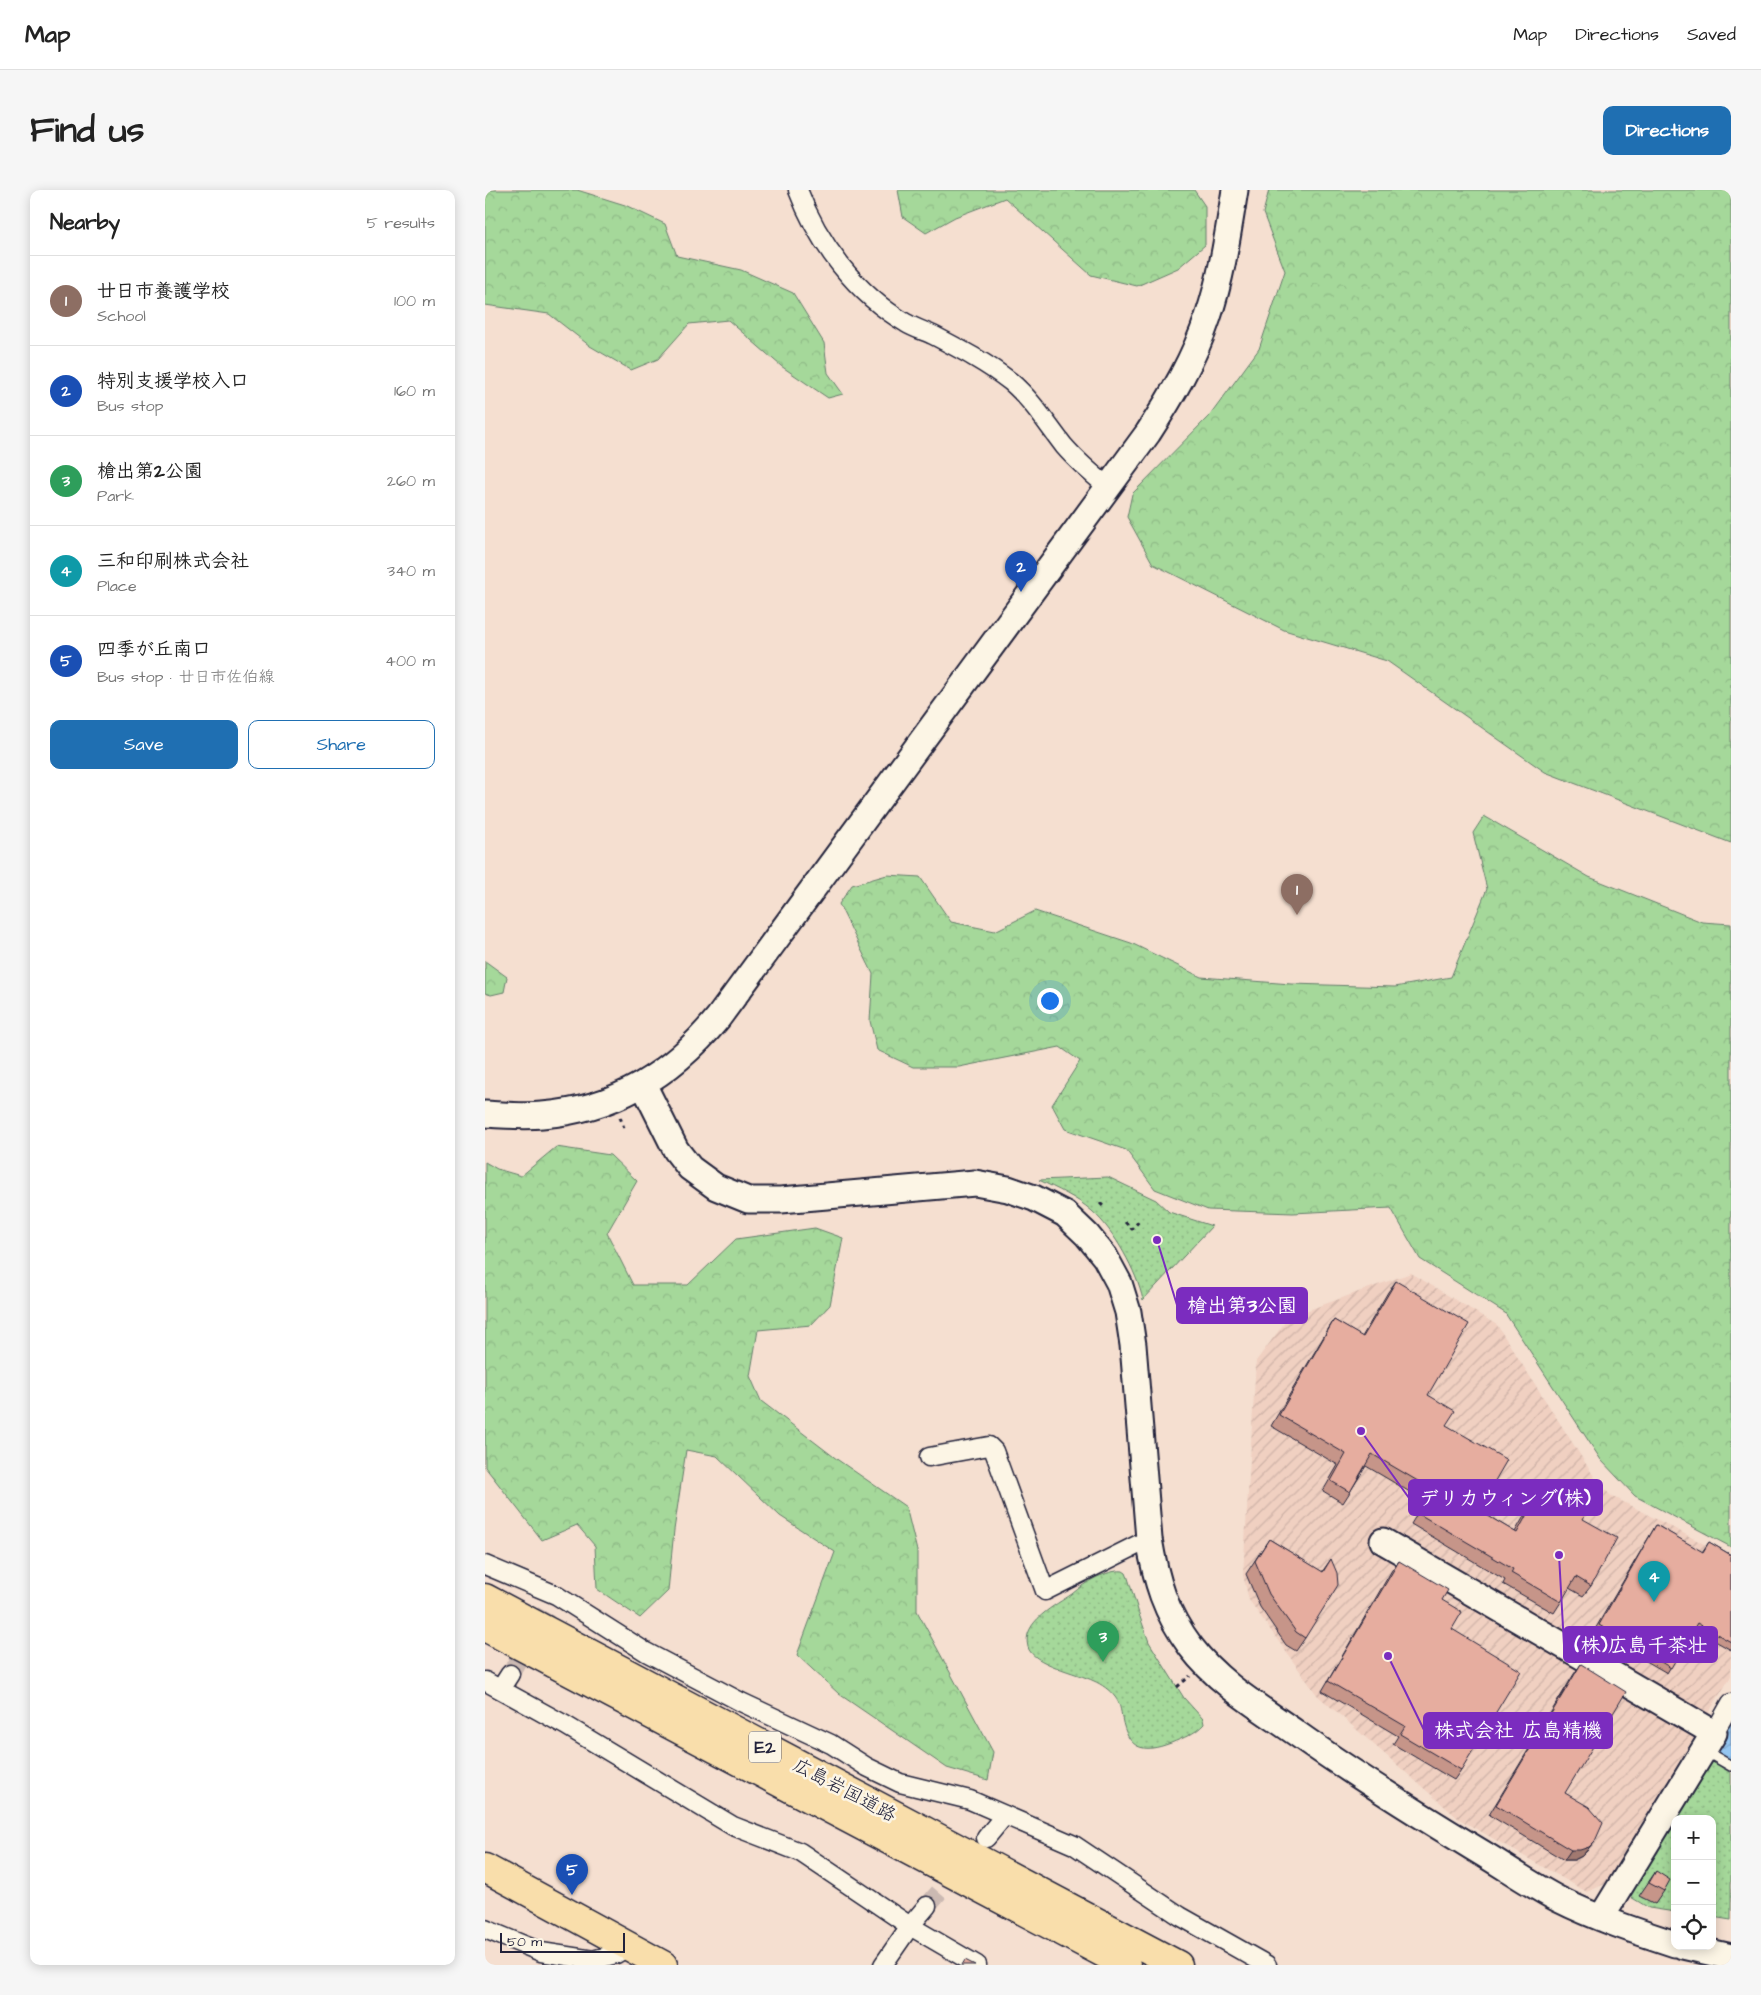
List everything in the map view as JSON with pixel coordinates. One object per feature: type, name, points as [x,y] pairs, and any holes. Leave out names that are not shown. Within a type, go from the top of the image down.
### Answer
[{"type":"main road","name":"広島岩国道路","points":[[485,1598],[1178,1965]]},
{"type":"main road","name":"広島岩国道路","points":[[485,1627],[1126,1965]]},
{"type":"main road","points":[[485,1868],[663,1965]]},
{"type":"street","points":[[798,190],[804,205],[829,250],[865,292],[885,310],[907,324],[965,351],[996,370],[1027,398],[1076,460],[1108,487]]},
{"type":"street","points":[[485,1114],[541,1115],[564,1113],[609,1101],[669,1068],[687,1053],[718,1018],[1166,406],[1197,347],[1217,285],[1235,190]]},
{"type":"street","points":[[643,1084],[676,1150],[690,1168],[716,1187],[748,1200],[781,1200],[975,1183],[1007,1188],[1034,1198],[1065,1214],[1087,1234],[1105,1257],[1119,1283],[1128,1312],[1133,1345],[1149,1539],[1154,1569],[1162,1596],[1172,1618],[1192,1648],[1215,1675],[1359,1776],[1558,1899],[1620,1926],[1671,1943]]},
{"type":"street","points":[[929,1457],[989,1446],[994,1451],[1045,1591],[1149,1539]]},
{"type":"street","points":[[1383,1541],[1708,1741]]},
{"type":"street","points":[[485,1565],[552,1603],[741,1702],[831,1744],[875,1771],[901,1783],[970,1800],[1074,1845],[1181,1916],[1267,1965]]},
{"type":"street","points":[[485,1680],[505,1681],[733,1826],[800,1852],[911,1926],[977,1965]]},
{"type":"street","points":[[1601,1918],[1731,1703]]},
{"type":"street","points":[[985,1838],[1005,1815]]},
{"type":"street","points":[[883,1965],[927,1906]]},
{"type":"street","points":[[485,1929],[541,1952],[593,1960],[616,1954],[629,1946]]},
{"type":"street","points":[[1702,1950],[1731,1956]]},
{"type":"lane","points":[[1708,1741],[1731,1766]]},
{"type":"path","points":[[1125,1222],[1132,1228],[1140,1220]]},
{"type":"path","points":[[1177,1687],[1192,1674]]},
{"type":"shaded area","points":[[1411,1273],[1497,1325],[1595,1478],[1610,1495],[1731,1558],[1731,1676],[1605,1884],[1587,1892],[1459,1819],[1317,1695],[1249,1600],[1243,1575],[1256,1361],[1289,1317]]},
{"type":"green space","points":[[485,190],[577,190],[625,205],[665,224],[677,256],[741,270],[793,293],[824,343],[828,373],[843,394],[828,398],[781,366],[728,320],[689,324],[658,359],[631,370],[590,346],[549,314],[485,305]]},
{"type":"green space","points":[[898,190],[1194,190],[1205,206],[1205,245],[1178,268],[1137,286],[1091,275],[1005,198],[955,217],[926,233],[903,217]]},
{"type":"green space","points":[[1269,190],[1731,190],[1731,843],[1545,772],[1387,661],[1284,630],[1153,564],[1127,517],[1132,494],[1211,414],[1259,349],[1285,271],[1263,213]]},
{"type":"green space","points":[[1484,816],[1589,877],[1702,922],[1731,924],[1731,1547],[1635,1496],[1601,1460],[1505,1313],[1420,1259],[1391,1208],[1293,1213],[1208,1210],[1155,1189],[1126,1150],[1065,1129],[1052,1105],[1080,1061],[1060,1047],[959,1067],[913,1067],[877,1050],[870,1021],[873,974],[839,904],[852,885],[887,875],[920,877],[951,922],[995,931],[1035,911],[1131,943],[1201,977],[1291,984],[1395,987],[1451,977],[1487,889],[1473,833]]},
{"type":"green space","points":[[485,961],[507,977],[504,992],[491,995],[485,993]]},
{"type":"green space","points":[[556,1147],[610,1155],[637,1181],[607,1233],[633,1285],[688,1285],[736,1239],[815,1228],[843,1238],[830,1305],[811,1325],[758,1330],[750,1376],[761,1401],[838,1460],[906,1507],[917,1551],[917,1611],[993,1752],[988,1780],[947,1768],[839,1694],[797,1655],[835,1552],[780,1516],[717,1456],[686,1450],[674,1530],[668,1591],[640,1618],[597,1589],[595,1546],[577,1525],[542,1540],[485,1467],[485,1162],[497,1169],[521,1176]]},
{"type":"green space","points":[[1108,1177],[1156,1200],[1169,1212],[1212,1226],[1143,1300],[1130,1265],[1116,1240],[1100,1219],[1080,1202],[1039,1180]]},
{"type":"green space","points":[[1123,1571],[1128,1578],[1149,1642],[1184,1698],[1203,1719],[1204,1724],[1197,1730],[1171,1743],[1152,1748],[1138,1746],[1128,1737],[1120,1707],[1113,1694],[1094,1681],[1046,1663],[1031,1653],[1028,1647],[1027,1638],[1030,1630],[1041,1615],[1094,1579],[1110,1572]]},
{"type":"green space","points":[[1704,1757],[1731,1773],[1731,1920],[1716,1918],[1716,1815],[1671,1815],[1671,1911],[1649,1908],[1624,1893]]},
{"type":"water","points":[[1731,1717],[1731,1763],[1714,1753]]},
{"type":"building","points":[[1396,1281],[1469,1324],[1428,1395],[1455,1411],[1446,1425],[1507,1460],[1478,1510],[1517,1533],[1538,1494],[1547,1498],[1552,1490],[1588,1510],[1583,1519],[1617,1538],[1591,1586],[1576,1577],[1561,1602],[1511,1573],[1513,1569],[1419,1514],[1433,1490],[1372,1454],[1350,1492],[1331,1481],[1346,1454],[1279,1415],[1334,1320],[1363,1337]]},
{"type":"building","points":[[1656,1525],[1703,1552],[1709,1542],[1731,1555],[1731,1642],[1697,1623],[1671,1668],[1599,1625]]},
{"type":"building","points":[[1269,1539],[1323,1572],[1331,1559],[1337,1573],[1338,1585],[1305,1638],[1296,1632],[1269,1594],[1255,1561]]},
{"type":"building","points":[[1399,1561],[1448,1590],[1442,1600],[1462,1612],[1452,1629],[1521,1671],[1461,1770],[1400,1734],[1405,1726],[1328,1681]]},
{"type":"building","points":[[1581,1664],[1626,1692],[1565,1793],[1589,1807],[1603,1823],[1595,1841],[1589,1847],[1571,1850],[1496,1805]]},
{"type":"building","points":[[1656,1871],[1670,1880],[1664,1891],[1649,1883]]},
{"type":"building","points":[[965,1960],[975,1965],[962,1965]]},
{"type":"tunnel","points":[[510,1674],[547,1610]]},
{"type":"tunnel","points":[[927,1906],[961,1867]]},
{"type":"place","name":"特別支援学校入口","points":[[1021,592]]},
{"type":"place","name":"廿日市養護学校","points":[[1297,915]]},
{"type":"place","name":"槍出第3公園","points":[[1157,1240]]},
{"type":"place","name":"デリカウィング(株)","points":[[1361,1431]]},
{"type":"place","name":"(株)広島千茶壮","points":[[1559,1555]]},
{"type":"place","name":"三和印刷株式会社","points":[[1654,1602]]},
{"type":"place","name":"株式会社 広島精機","points":[[1388,1656]]},
{"type":"place","name":"槍出第2公園","points":[[1103,1662]]},
{"type":"place","name":"四季が丘南口","points":[[572,1895]]}]
